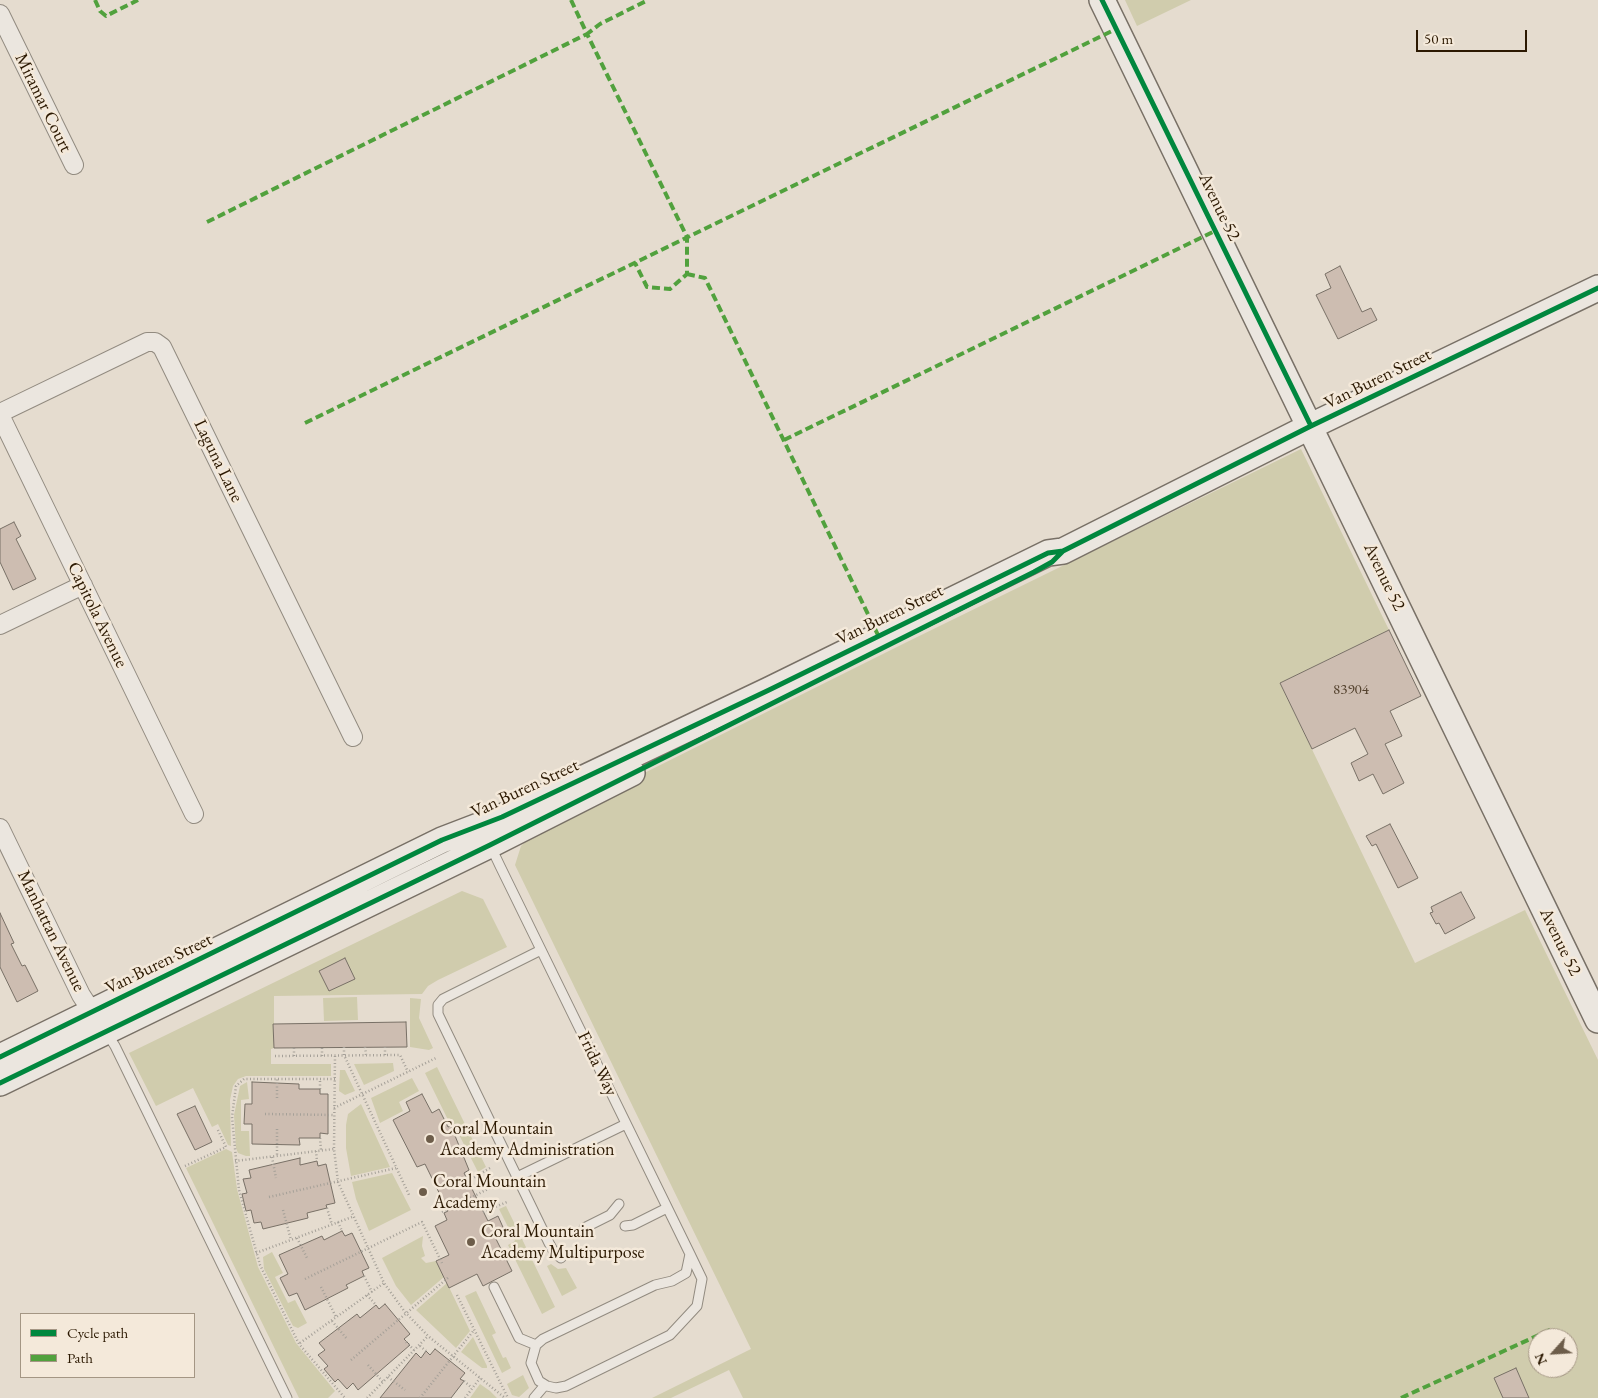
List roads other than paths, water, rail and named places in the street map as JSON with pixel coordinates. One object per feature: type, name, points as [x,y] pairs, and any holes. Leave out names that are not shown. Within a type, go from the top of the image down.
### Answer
[{"type":"street","name":"Avenue 52","points":[[1102,0],[1311,426],[1598,1020]]},
{"type":"street","name":"Miramar Court","points":[[0,14],[74,165]]},
{"type":"street","name":"Van Buren Street","points":[[0,1058],[99,1022],[386,896],[487,839],[1034,572],[1052,562],[1063,551],[1311,426],[1598,288]]},
{"type":"street","name":"Laguna Lane","points":[[0,414],[147,342],[155,342],[162,347],[353,737]]},
{"type":"street","name":"Capitola Avenue","points":[[0,414],[194,814]]},
{"type":"street","points":[[0,625],[83,585]]},
{"type":"street","name":"Manhattan Avenue","points":[[0,828],[81,995],[99,1022]]},
{"type":"street","name":"Van Buren Street","points":[[0,1083],[99,1022],[442,840],[487,839]]},
{"type":"lane","name":"Frida Way","points":[[487,839],[702,1279],[697,1306],[670,1335],[566,1386],[556,1388],[545,1385]]},
{"type":"lane","points":[[542,950],[443,999],[438,1005],[438,1014],[552,1248],[561,1258]]},
{"type":"lane","points":[[99,1022],[115,1046],[287,1398]]},
{"type":"lane","points":[[517,1177],[626,1124]]},
{"type":"lane","points":[[584,1228],[610,1214],[619,1204]]},
{"type":"lane","points":[[625,1226],[634,1225],[667,1208]]},
{"type":"lane","points":[[534,1398],[545,1385],[534,1373],[531,1363],[536,1345],[542,1339],[655,1284],[672,1281],[686,1273],[690,1254]]},
{"type":"lane","points":[[494,1287],[519,1338],[536,1345]]},
{"type":"place","name":"Coral Mountain Academy Administration","points":[[430,1139]]},
{"type":"place","name":"Coral Mountain Academy","points":[[423,1192]]},
{"type":"place","name":"Coral Mountain Academy Multipurpose","points":[[471,1242]]}]
